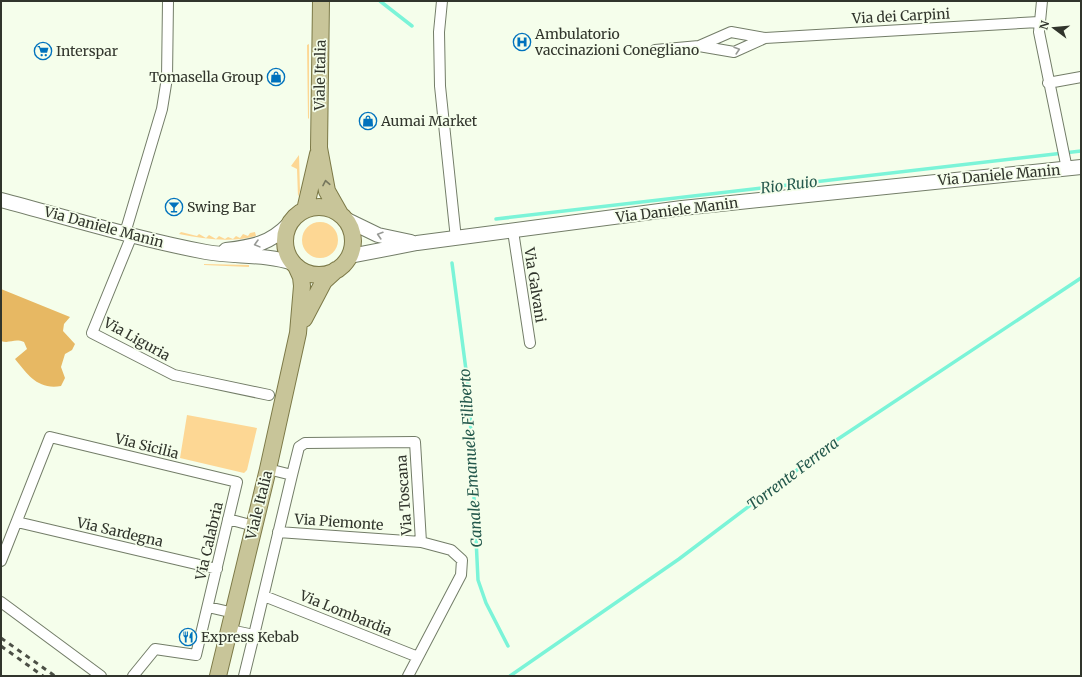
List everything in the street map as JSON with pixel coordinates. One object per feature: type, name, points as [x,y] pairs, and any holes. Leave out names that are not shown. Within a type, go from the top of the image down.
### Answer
[{"type":"main road","name":"Viale Italia","points":[[321,1],[319,148],[327,191],[343,217]]},
{"type":"main road","name":"Viale Italia","points":[[305,210],[319,148]]},
{"type":"main road","name":"Via Daniele Manin","points":[[350,256],[417,243],[682,208],[940,180],[1065,163],[1081,167]]},
{"type":"main road","name":"Via Daniele Manin","points":[[1,200],[129,234],[208,252],[237,257],[276,258],[295,265]]},
{"type":"main road","points":[[314,207],[323,207],[343,217],[353,235],[353,246],[350,256],[344,264],[325,275],[315,275],[304,272],[295,265],[285,246],[285,238],[289,224],[299,214],[314,207]]},
{"type":"main road","name":"Via Daniele Manin","points":[[343,217],[378,235],[417,243]]},
{"type":"main road","name":"Via Daniele Manin","points":[[208,252],[239,248],[268,241],[276,237],[289,224]]},
{"type":"main road","name":"Viale Italia","points":[[218,676],[268,469],[298,333],[302,286],[301,277],[295,265]]},
{"type":"main road","name":"Viale Italia","points":[[298,333],[324,281],[336,270]]},
{"type":"street","points":[[129,234],[162,109],[167,78],[168,1]]},
{"type":"street","points":[[442,1],[439,32],[440,86],[456,239]]},
{"type":"street","points":[[1042,1],[1039,32],[1065,163]]},
{"type":"street","name":"Via dei Carpini","points":[[699,46],[732,32],[765,38],[1039,22]]},
{"type":"street","name":"Via dei Carpini","points":[[655,50],[699,46],[734,52],[765,38]]},
{"type":"street","points":[[1048,83],[1081,78]]},
{"type":"street","name":"Via Galvani","points":[[513,231],[530,343]]},
{"type":"street","name":"Via Liguria","points":[[129,234],[92,333],[174,374],[269,395]]},
{"type":"street","name":"Via Sicilia","points":[[17,522],[50,437],[237,482]]},
{"type":"street","name":"Via Toscana","points":[[244,676],[298,447],[305,443],[415,442],[421,542],[451,550],[462,560],[463,568],[461,575],[408,676]]},
{"type":"street","points":[[268,469],[292,475]]},
{"type":"street","name":"Via Calabria","points":[[133,676],[155,649],[196,655],[237,482]]},
{"type":"street","points":[[228,519],[254,526]]},
{"type":"street","points":[[1,560],[17,522]]},
{"type":"street","name":"Via Sardegna","points":[[17,522],[216,569]]},
{"type":"street","name":"Via Piemonte","points":[[278,532],[421,542]]},
{"type":"street","name":"Via Lombardia","points":[[264,596],[418,657]]},
{"type":"street","points":[[1,602],[100,676]]},
{"type":"street","points":[[208,607],[234,613]]},
{"type":"street","points":[[230,630],[254,635]]},
{"type":"shaded area","points":[[309,44],[309,118],[308,119],[307,45]]},
{"type":"shaded area","points":[[299,155],[300,191],[298,197],[297,169],[291,166]]},
{"type":"shaded area","points":[[324,222],[333,227],[337,233],[337,247],[333,253],[324,258],[316,258],[307,253],[303,247],[302,236],[307,227],[313,223]]},
{"type":"shaded area","points":[[181,232],[197,236],[199,234],[206,238],[209,235],[216,239],[219,236],[225,239],[228,237],[233,239],[236,236],[240,238],[243,234],[248,236],[250,233],[255,232],[256,236],[237,239],[218,240],[179,234]]},
{"type":"shaded area","points":[[204,265],[249,265],[249,267]]},
{"type":"shaded area","points":[[1,289],[70,317],[64,324],[63,331],[75,344],[72,350],[65,354],[61,367],[65,378],[61,386],[46,386],[34,380],[24,371],[15,359],[27,349],[24,342],[1,341]]},
{"type":"shaded area","points":[[187,415],[257,428],[247,470],[244,473],[180,458]]},
{"type":"waterway","name":"Canale Emanuele Filiberto","points":[[380,1],[412,26]]},
{"type":"waterway","name":"Rio Ruio","points":[[496,219],[1081,151]]},
{"type":"waterway","name":"Canale Emanuele Filiberto","points":[[452,263],[469,393],[478,580],[486,603],[508,646]]},
{"type":"waterway","name":"Torrente Ferrera","points":[[510,676],[679,559],[838,439],[1081,278]]},
{"type":"railway","points":[[1,638],[55,676]]},
{"type":"railway","points":[[1,646],[43,676]]},
{"type":"place","name":"Ambulatorio vaccinazioni Conegliano","points":[[522,42]]},
{"type":"place","name":"Interspar","points":[[43,51]]},
{"type":"place","name":"Tomasella Group","points":[[276,77]]},
{"type":"place","name":"Aumai Market","points":[[368,121]]},
{"type":"place","name":"Swing Bar","points":[[174,207]]},
{"type":"place","name":"Express Kebab","points":[[188,637]]}]
